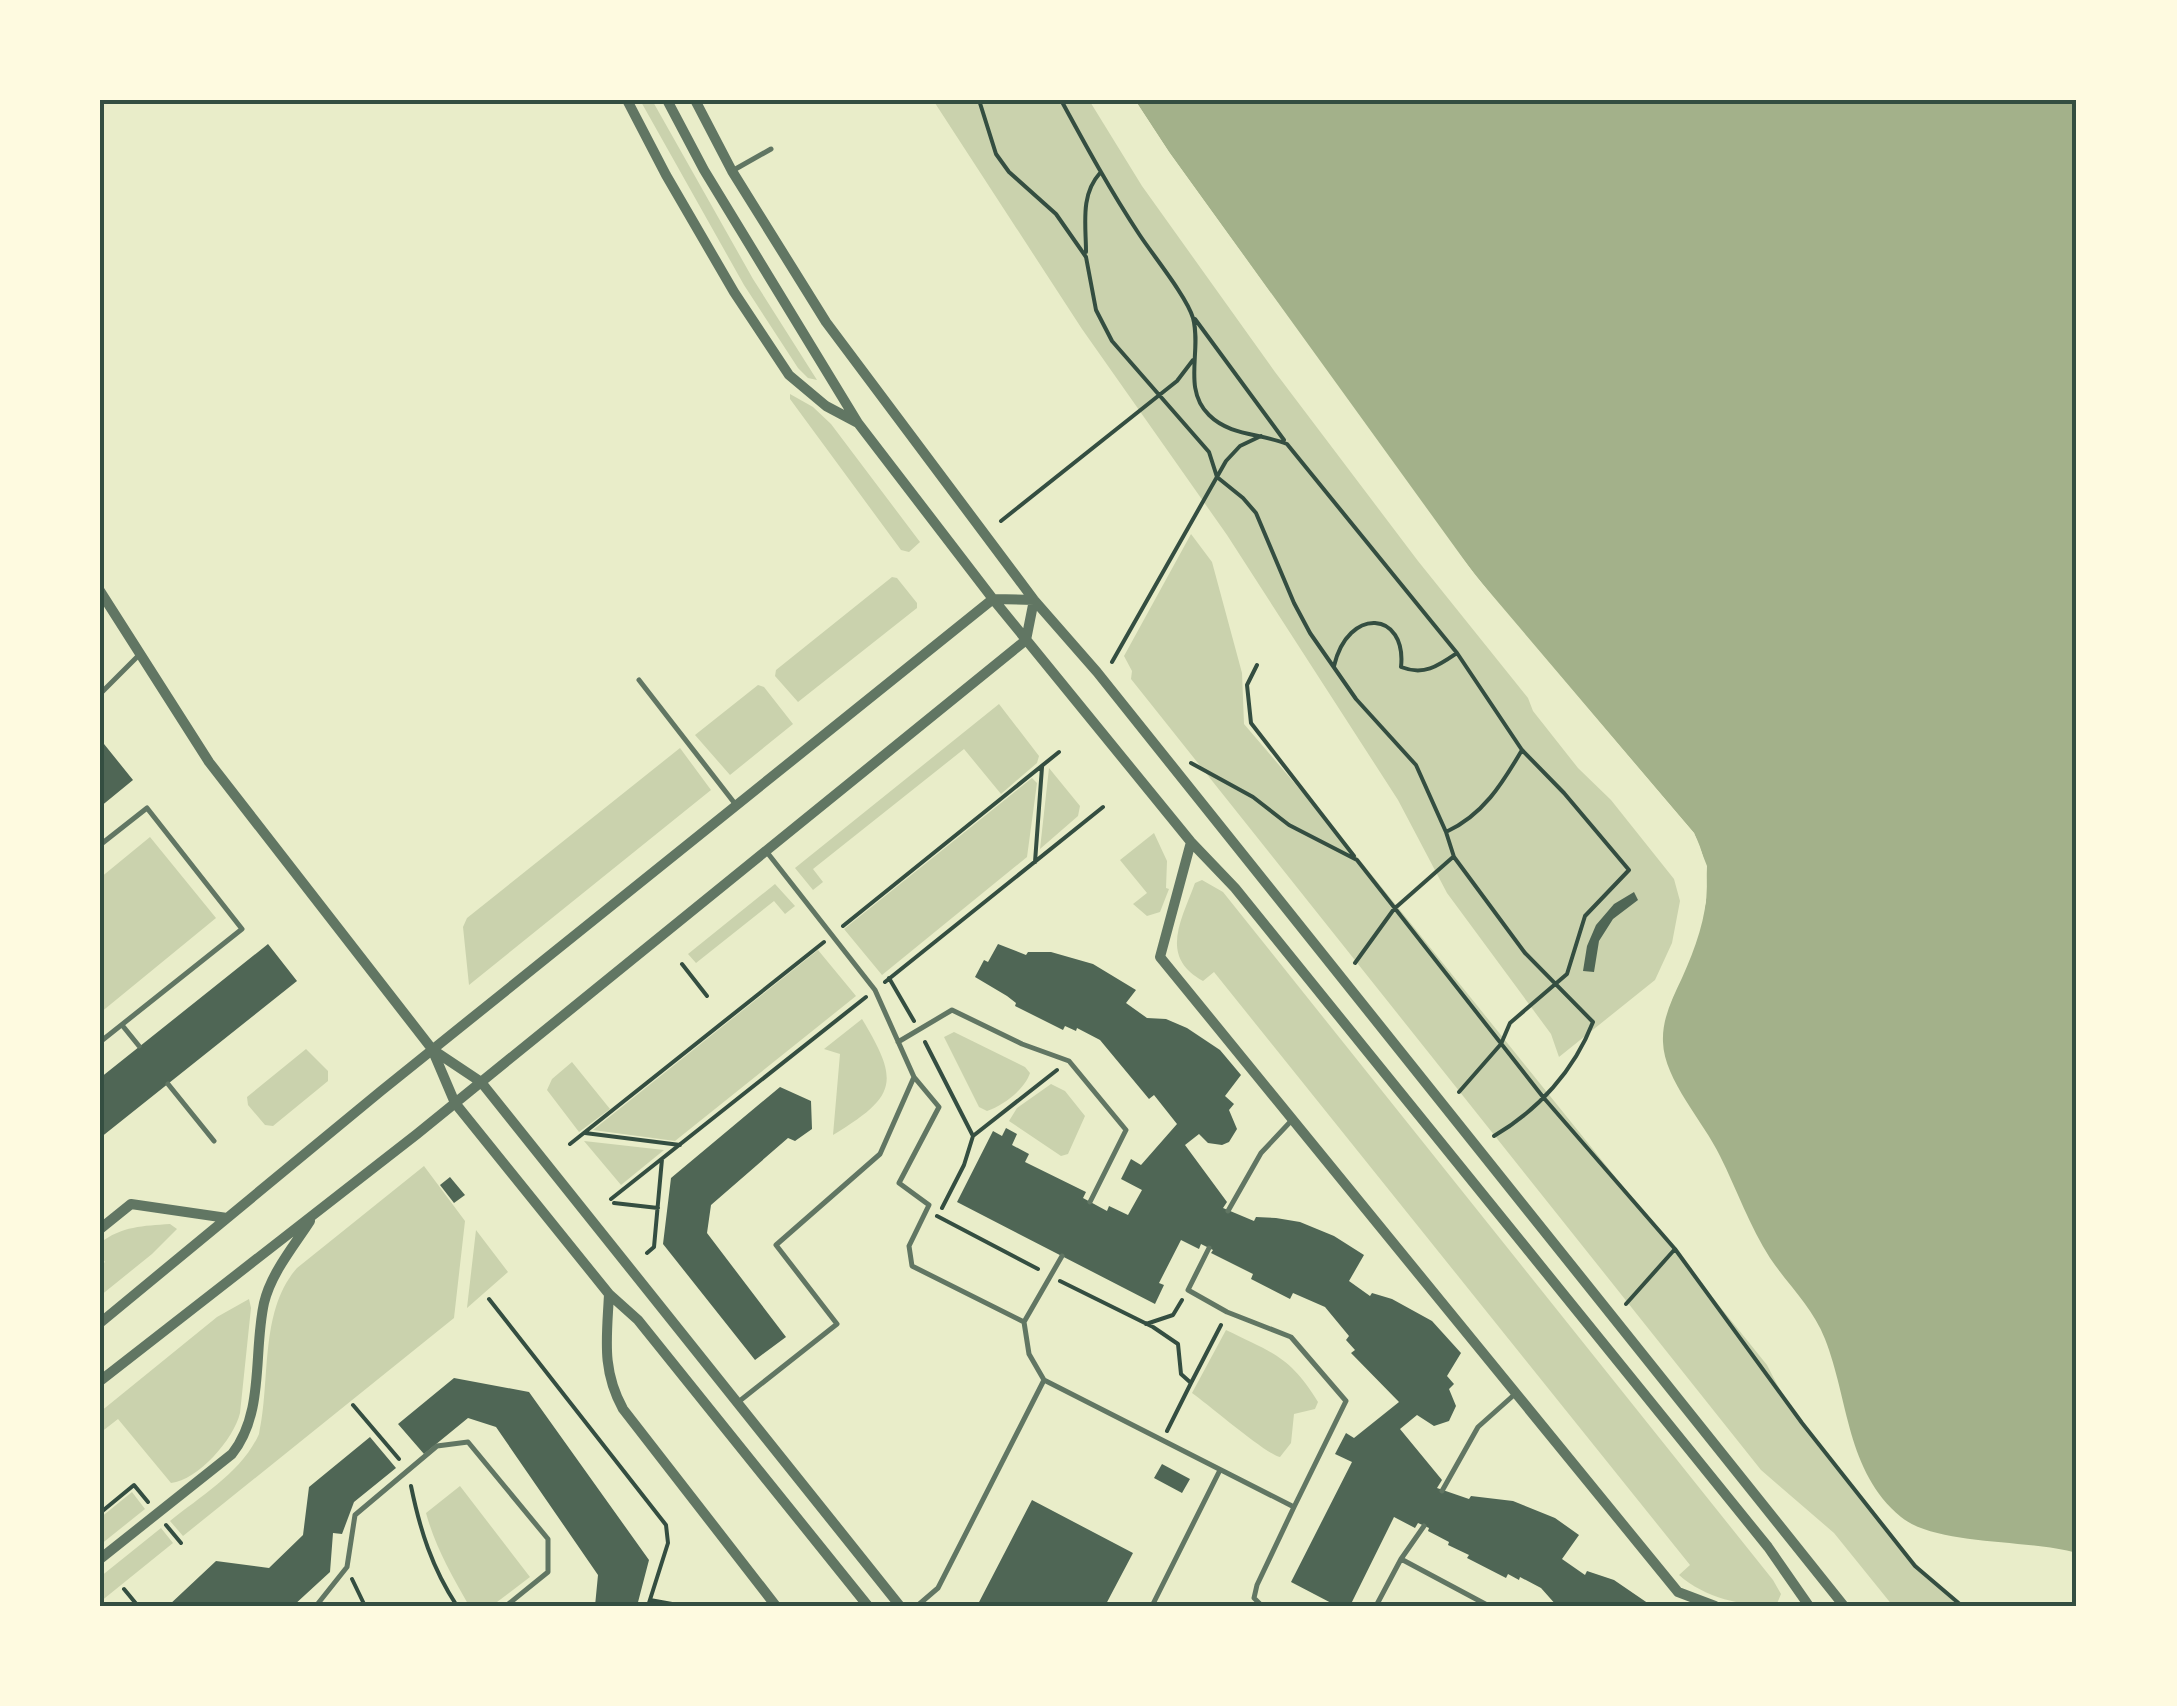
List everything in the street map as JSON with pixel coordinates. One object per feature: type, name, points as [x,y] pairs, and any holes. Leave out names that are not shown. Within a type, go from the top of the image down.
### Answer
[{"type":"street","points":[[627,100],[734,292],[789,376],[826,406],[858,423]]},
{"type":"street","points":[[666,100],[704,170],[858,423],[1026,640],[1191,842],[1248,903],[1768,1547],[1808,1606]]},
{"type":"street","points":[[696,100],[732,171],[826,322],[1034,600],[1097,672],[1844,1606]]},
{"type":"street","points":[[100,591],[209,762],[432,1049],[455,1103],[608,1294],[638,1320],[868,1606]]},
{"type":"street","points":[[100,1323],[432,1049],[993,599],[1034,600]]},
{"type":"street","points":[[100,1380],[455,1103],[1026,640],[1034,600]]},
{"type":"street","points":[[1191,842],[1160,957],[1678,1592],[1716,1606]]},
{"type":"street","points":[[432,1049],[481,1082],[900,1606]]},
{"type":"street","points":[[100,1228],[131,1204],[227,1218]]},
{"type":"street","points":[[100,1558],[232,1454],[245,1437],[252,1416],[268,1291],[313,1216]]},
{"type":"street","points":[[608,1294],[606,1362],[611,1387],[769,1604]]},
{"type":"lane","points":[[732,171],[771,149]]},
{"type":"lane","points":[[100,694],[140,654]]},
{"type":"lane","points":[[639,680],[736,805]]},
{"type":"lane","points":[[100,845],[147,808],[242,930],[100,1042]]},
{"type":"lane","points":[[766,852],[875,990],[914,1077],[939,1107],[898,1183],[929,1205],[910,1246],[912,1266],[1024,1322]]},
{"type":"lane","points":[[898,1042],[952,1010],[1069,1062],[1126,1130],[1090,1202]]},
{"type":"lane","points":[[122,1024],[139,1046]]},
{"type":"lane","points":[[737,1403],[836,1324],[776,1245],[880,1154],[914,1077]]},
{"type":"lane","points":[[168,1084],[214,1141]]},
{"type":"lane","points":[[1228,1211],[1261,1153],[1292,1120]]},
{"type":"lane","points":[[1209,1248],[1188,1290],[1227,1312],[1291,1337],[1346,1401],[1257,1585],[1254,1598],[1262,1606]]},
{"type":"lane","points":[[1062,1256],[1024,1322],[1028,1354],[1044,1380],[1294,1507]]},
{"type":"lane","points":[[917,1606],[938,1588],[1044,1380]]},
{"type":"lane","points":[[1442,1490],[1478,1428],[1516,1394]]},
{"type":"lane","points":[[316,1606],[347,1567],[355,1514],[437,1446],[468,1442],[548,1539],[548,1572],[506,1606]]},
{"type":"lane","points":[[1152,1606],[1220,1470]]},
{"type":"lane","points":[[1376,1606],[1424,1526]]},
{"type":"lane","points":[[1401,1559],[1489,1606]]},
{"type":"path","points":[[979,100],[996,154],[1009,172],[1056,214],[1086,257]]},
{"type":"path","points":[[1034,100],[1042,100]]},
{"type":"path","points":[[1061,100],[1100,173],[1193,316],[1287,444],[1457,653],[1522,750],[1629,870],[1586,916],[1567,974],[1510,1023],[1501,1044],[1459,1092]]},
{"type":"path","points":[[1100,173],[1085,210],[1086,257],[1096,310],[1112,341],[1209,452],[1217,478],[1256,514],[1294,602],[1334,667],[1356,699],[1416,765],[1454,857],[1526,953],[1594,1022],[1575,1060],[1544,1097],[1527,1116],[1494,1136]]},
{"type":"path","points":[[1193,316],[1196,395],[1206,413],[1242,434],[1265,435],[1287,444]]},
{"type":"path","points":[[1001,520],[1177,381],[1194,358]]},
{"type":"path","points":[[1112,662],[1217,478],[1240,446],[1265,435]]},
{"type":"path","points":[[1334,667],[1346,635],[1358,625],[1373,622],[1385,626],[1396,637],[1403,651],[1402,667],[1408,670],[1426,672],[1457,653]]},
{"type":"path","points":[[1257,665],[1247,685],[1250,723],[1501,1044],[1674,1250],[1802,1424],[1915,1566],[1962,1606]]},
{"type":"path","points":[[1446,832],[1466,823],[1491,799],[1522,750]]},
{"type":"path","points":[[570,1144],[1059,752]]},
{"type":"path","points":[[1190,762],[1253,797],[1289,825],[1357,860]]},
{"type":"path","points":[[1034,862],[1042,766]]},
{"type":"path","points":[[658,1208],[612,1201],[1104,807]]},
{"type":"path","points":[[1355,963],[1394,909],[1454,857]]},
{"type":"path","points":[[682,964],[706,996]]},
{"type":"path","points":[[890,978],[973,1136]]},
{"type":"path","points":[[586,1133],[680,1145]]},
{"type":"path","points":[[647,1253],[654,1247],[662,1160]]},
{"type":"path","points":[[1626,1304],[1674,1250]]},
{"type":"path","points":[[1146,1324],[1172,1315],[1188,1290]]},
{"type":"path","points":[[489,1299],[666,1525],[668,1543],[649,1603],[683,1606]]},
{"type":"path","points":[[1191,1383],[1216,1335]]},
{"type":"path","points":[[353,1405],[404,1465]]},
{"type":"path","points":[[409,1477],[418,1523],[434,1569],[457,1606]]},
{"type":"path","points":[[347,1567],[365,1606]]},
{"type":"path","points":[[124,1589],[138,1606]]},
{"type":"shaded area","points":[[640,100],[652,100],[753,279],[817,380],[808,378],[798,368],[744,285]]},
{"type":"shaded area","points":[[933,100],[1089,100],[1142,186],[1275,372],[1528,698],[1533,711],[1674,879],[1680,901],[1672,943],[1655,980],[1559,1057],[1551,1034],[1447,893],[1398,800],[1227,535],[1082,329]]},
{"type":"shaded area","points":[[1135,100],[2077,100],[2077,1553],[1959,1537],[1917,1526],[1883,1499],[1869,1478],[1851,1434],[1820,1328],[1763,1246],[1720,1156],[1677,1086],[1665,1056],[1666,1017],[1690,960],[1705,906],[1706,870],[1694,833],[1451,544]]},
{"type":"shaded area","points":[[790,394],[813,407],[831,424],[920,542],[909,552],[901,550]]},
{"type":"shaded area","points":[[1191,534],[1212,562],[1242,673],[1244,724],[1350,848],[1767,1365],[1804,1427],[1834,1466],[1919,1567],[1962,1606],[1893,1606],[1834,1533],[1761,1470],[1131,679],[1132,671],[1124,656]]},
{"type":"shaded area","points":[[892,577],[897,578],[917,608],[798,702],[775,676],[776,670]]},
{"type":"shaded area","points":[[758,685],[764,687],[793,724],[730,775],[695,735]]},
{"type":"shaded area","points":[[999,704],[1039,756],[1037,763],[1001,794],[964,749],[813,869],[823,882],[813,890],[795,868]]},
{"type":"shaded area","points":[[680,748],[711,790],[469,985],[463,927],[467,918]]},
{"type":"shaded area","points":[[1049,768],[1080,806],[1078,816],[1040,849]]},
{"type":"shaded area","points":[[1032,778],[1037,783],[1027,857],[882,975],[844,929]]},
{"type":"shaded area","points":[[1154,833],[1167,861],[1169,889],[1160,912],[1147,916],[1133,904],[1147,893],[1120,860]]},
{"type":"shaded area","points":[[150,837],[216,918],[100,1013],[100,878]]},
{"type":"shaded area","points":[[1202,880],[1223,892],[1773,1580],[1781,1594],[1776,1606],[1724,1599],[1700,1590],[1679,1575],[1690,1565],[1214,972],[1203,981],[1181,961],[1177,949],[1180,924],[1195,883]]},
{"type":"shaded area","points":[[775,884],[795,906],[785,914],[774,901],[696,963],[688,954]]},
{"type":"shaded area","points":[[818,950],[856,996],[675,1141],[593,1130]]},
{"type":"shaded area","points":[[862,1019],[882,1058],[886,1086],[870,1109],[833,1135],[840,1054],[824,1049]]},
{"type":"shaded area","points":[[954,1032],[1025,1067],[1030,1073],[1024,1085],[994,1108],[987,1111],[979,1107],[944,1037]]},
{"type":"shaded area","points":[[306,1049],[328,1071],[328,1081],[273,1126],[265,1125],[248,1105],[247,1097]]},
{"type":"shaded area","points":[[572,1062],[610,1109],[579,1132],[547,1090],[552,1079]]},
{"type":"shaded area","points":[[1051,1084],[1065,1091],[1085,1116],[1068,1154],[1061,1156],[1009,1121],[1017,1108]]},
{"type":"shaded area","points":[[584,1141],[664,1150],[621,1185]]},
{"type":"shaded area","points":[[424,1166],[465,1221],[454,1318],[183,1536],[170,1521],[232,1472],[259,1434],[271,1325],[285,1285],[297,1268]]},
{"type":"shaded area","points":[[170,1224],[177,1229],[100,1296],[100,1266],[105,1262],[100,1255],[100,1243],[125,1230]]},
{"type":"shaded area","points":[[476,1230],[508,1272],[467,1308]]},
{"type":"shaded area","points":[[249,1299],[240,1413],[230,1434],[203,1466],[171,1483],[118,1419],[100,1433],[100,1412],[217,1317]]},
{"type":"shaded area","points":[[1226,1330],[1289,1365],[1318,1402],[1315,1409],[1294,1414],[1291,1443],[1280,1457],[1192,1393]]},
{"type":"shaded area","points":[[460,1486],[530,1577],[497,1602],[468,1604],[444,1560],[426,1513]]},
{"type":"shaded area","points":[[132,1492],[145,1509],[100,1545],[100,1518]]},
{"type":"shaded area","points":[[161,1528],[173,1543],[100,1602],[100,1577]]},
{"type":"pier","points":[[1130,100],[1135,100],[1475,575],[1694,833],[1707,866],[1706,902],[1694,946],[1666,1013],[1661,1013],[1690,945],[1701,902],[1702,867],[1690,836],[1447,547],[1165,155]]},
{"type":"building","points":[[104,744],[133,780],[100,807],[100,747]]},
{"type":"building","points":[[1634,892],[1638,900],[1613,919],[1599,941],[1594,972],[1583,971],[1596,925],[1614,904]]},
{"type":"building","points":[[268,944],[297,981],[100,1138],[100,1078]]},
{"type":"building","points":[[998,944],[1026,955],[1051,952],[1093,964],[1136,990],[1126,1003],[1147,1018],[1166,1019],[1187,1028],[1220,1050],[1241,1075],[1225,1096],[1234,1104],[1229,1110],[1237,1129],[1229,1142],[1222,1145],[1208,1143],[1199,1134],[1185,1145],[1227,1202],[1223,1208],[1254,1221],[1256,1217],[1300,1222],[1334,1236],[1364,1255],[1349,1281],[1370,1296],[1372,1293],[1392,1299],[1432,1321],[1461,1353],[1447,1376],[1454,1384],[1449,1389],[1456,1406],[1449,1421],[1434,1426],[1417,1415],[1400,1429],[1442,1480],[1437,1488],[1469,1499],[1471,1496],[1513,1501],[1555,1518],[1579,1535],[1562,1559],[1585,1575],[1587,1571],[1614,1580],[1652,1606],[1557,1606],[1541,1588],[1520,1577],[1519,1580],[1508,1574],[1506,1578],[1467,1558],[1469,1555],[1448,1545],[1429,1528],[1418,1523],[1415,1528],[1394,1517],[1350,1606],[1337,1606],[1291,1582],[1352,1462],[1335,1454],[1346,1433],[1354,1438],[1399,1402],[1351,1353],[1355,1350],[1346,1340],[1349,1336],[1325,1307],[1293,1293],[1290,1299],[1251,1279],[1253,1274],[1201,1244],[1199,1249],[1181,1240],[1159,1283],[1164,1285],[1155,1304],[957,1202],[993,1131],[1002,1136],[1006,1128],[1017,1134],[1012,1145],[1029,1154],[1025,1162],[1086,1192],[1083,1198],[1107,1211],[1109,1206],[1128,1215],[1142,1190],[1121,1179],[1131,1159],[1141,1165],[1177,1124],[1154,1095],[1149,1099],[1100,1040],[1077,1028],[1076,1031],[1065,1026],[1063,1030],[1015,1006],[1007,996],[975,977]]},
{"type":"building","points":[[780,1087],[811,1101],[812,1129],[795,1141],[788,1138],[711,1205],[707,1233],[786,1337],[755,1360],[663,1244],[671,1178]]},
{"type":"building","points":[[450,1177],[465,1195],[454,1203],[440,1185]]},
{"type":"building","points":[[454,1378],[529,1392],[649,1560],[637,1606],[595,1606],[598,1575],[496,1427],[468,1418],[424,1454],[398,1424]]},
{"type":"building","points":[[370,1437],[396,1468],[354,1502],[342,1534],[333,1533],[330,1572],[293,1606],[253,1602],[250,1606],[239,1606],[229,1602],[224,1606],[168,1606],[216,1561],[269,1568],[303,1535],[309,1487]]},
{"type":"building","points":[[1162,1464],[1190,1479],[1182,1493],[1154,1478]]},
{"type":"building","points":[[1032,1500],[1133,1553],[1105,1606],[977,1606]]}]
